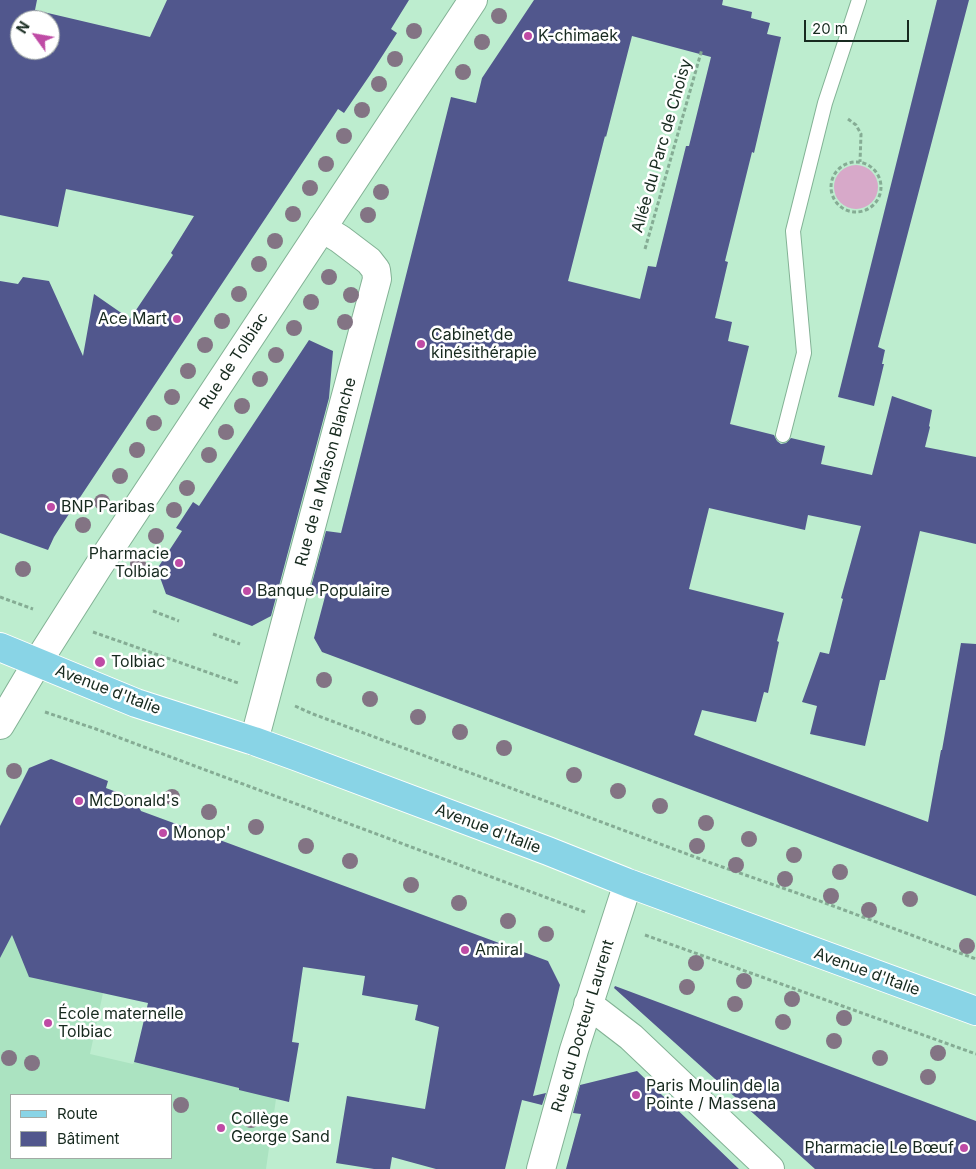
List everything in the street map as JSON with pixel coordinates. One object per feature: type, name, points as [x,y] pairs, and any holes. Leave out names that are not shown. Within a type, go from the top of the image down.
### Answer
[{"type":"main road","name":"Avenue d'Italie","points":[[0,648],[136,703],[254,741],[548,851],[628,883],[976,1011]]},
{"type":"street","name":"Rue de Tolbiac","points":[[0,725],[98,567],[473,0]]},
{"type":"street","name":"Rue de la Maison Blanche","points":[[254,741],[377,279],[376,270],[369,261],[322,228]]},
{"type":"street","name":"Rue du Docteur Laurent","points":[[541,1169],[574,1050],[628,883]]},
{"type":"street","points":[[588,1004],[631,1037],[770,1169]]},
{"type":"lane","points":[[783,435],[804,352],[793,231],[825,103],[859,0]]},
{"type":"path","name":"Allée du Parc de Choisy","points":[[645,249],[702,49]]},
{"type":"path","points":[[825,103],[856,125],[861,134],[860,162]]},
{"type":"path","points":[[860,162],[867,164],[875,171],[880,181],[880,192],[875,202],[866,209],[856,212],[845,209],[836,202],[832,192],[831,181],[836,171],[845,164],[860,162]]},
{"type":"path","points":[[0,597],[34,609]]},
{"type":"path","points":[[153,611],[179,621]]},
{"type":"path","points":[[91,631],[241,684]]},
{"type":"path","points":[[214,634],[240,644]]},
{"type":"path","points":[[14,701],[105,732],[614,923],[976,1054]]},
{"type":"path","points":[[289,703],[313,714],[711,863],[976,959]]},
{"type":"shaded area","points":[[856,165],[868,169],[874,175],[878,187],[874,199],[868,205],[856,209],[844,205],[838,199],[834,187],[838,175],[844,169]]},
{"type":"shaded area","points":[[0,911],[103,993],[90,1054],[133,1064],[134,1062],[276,1099],[266,1169],[0,1169]]},
{"type":"building","points":[[0,0],[37,0],[35,10],[10,10],[10,60],[60,60],[60,16],[150,37],[167,0],[409,0],[391,29],[397,33],[370,75],[344,113],[338,109],[61,526],[48,550],[0,533],[0,281],[18,284],[23,277],[49,281],[83,356],[94,294],[130,319],[173,255],[171,253],[194,216],[66,189],[58,227],[0,215]]},
{"type":"building","points":[[534,0],[723,0],[722,5],[752,12],[751,18],[770,23],[767,34],[781,37],[754,153],[752,152],[725,261],[728,262],[715,318],[732,322],[728,341],[749,346],[730,424],[774,435],[781,444],[786,443],[791,438],[825,446],[821,464],[872,475],[892,396],[932,410],[925,447],[976,457],[976,544],[920,531],[885,680],[880,680],[865,746],[810,734],[817,706],[802,702],[820,652],[829,654],[843,599],[841,598],[861,526],[808,515],[805,530],[709,508],[689,589],[784,613],[768,693],[764,692],[756,722],[702,710],[694,735],[928,822],[961,643],[976,644],[976,896],[322,652],[314,638],[327,589],[308,598],[326,531],[341,533],[451,97],[476,103],[482,78]],"holes":[[[632,36],[711,57],[689,146],[686,146],[656,267],[648,266],[640,299],[568,281]]]},
{"type":"building","points":[[937,0],[969,0],[878,347],[885,350],[882,364],[884,364],[874,406],[838,397]]},
{"type":"building","points":[[309,340],[333,351],[329,398],[271,616],[252,626],[166,594],[157,569],[182,531],[176,528],[193,502],[199,506]]},
{"type":"building","points":[[51,759],[108,781],[106,788],[135,799],[141,811],[548,961],[560,985],[533,1096],[546,1093],[542,1105],[522,1100],[505,1169],[436,1169],[392,1157],[390,1169],[374,1169],[336,1163],[347,1096],[425,1109],[439,1027],[415,1020],[418,1005],[362,995],[365,976],[303,967],[292,1042],[299,1043],[289,1102],[134,1062],[148,1003],[29,977],[12,935],[0,958],[0,826],[29,768]]},
{"type":"building","points":[[615,986],[976,1121],[976,1169],[815,1169],[614,988]]},
{"type":"building","points":[[637,1071],[739,1169],[566,1169],[581,1114],[573,1113],[580,1085]]},
{"type":"place","name":"K-chimaek","points":[[528,36]]},
{"type":"place","name":"Ace Mart","points":[[177,319]]},
{"type":"place","name":"Cabinet de kinésithérapie","points":[[421,344]]},
{"type":"place","name":"BNP Paribas","points":[[51,507]]},
{"type":"place","name":"Pharmacie Tolbiac","points":[[179,563]]},
{"type":"place","name":"Banque Populaire","points":[[247,591]]},
{"type":"place","name":"Tolbiac","points":[[100,662]]},
{"type":"place","name":"McDonald's","points":[[79,801]]},
{"type":"place","name":"Monop'","points":[[163,833]]},
{"type":"place","name":"Amiral","points":[[465,950]]},
{"type":"place","name":"École maternelle Tolbiac","points":[[48,1023]]},
{"type":"place","name":"Paris Moulin de la Pointe / Massena","points":[[636,1095]]},
{"type":"place","name":"Collège George Sand","points":[[221,1128]]},
{"type":"place","name":"Pharmacie Le Bœuf","points":[[964,1148]]}]
